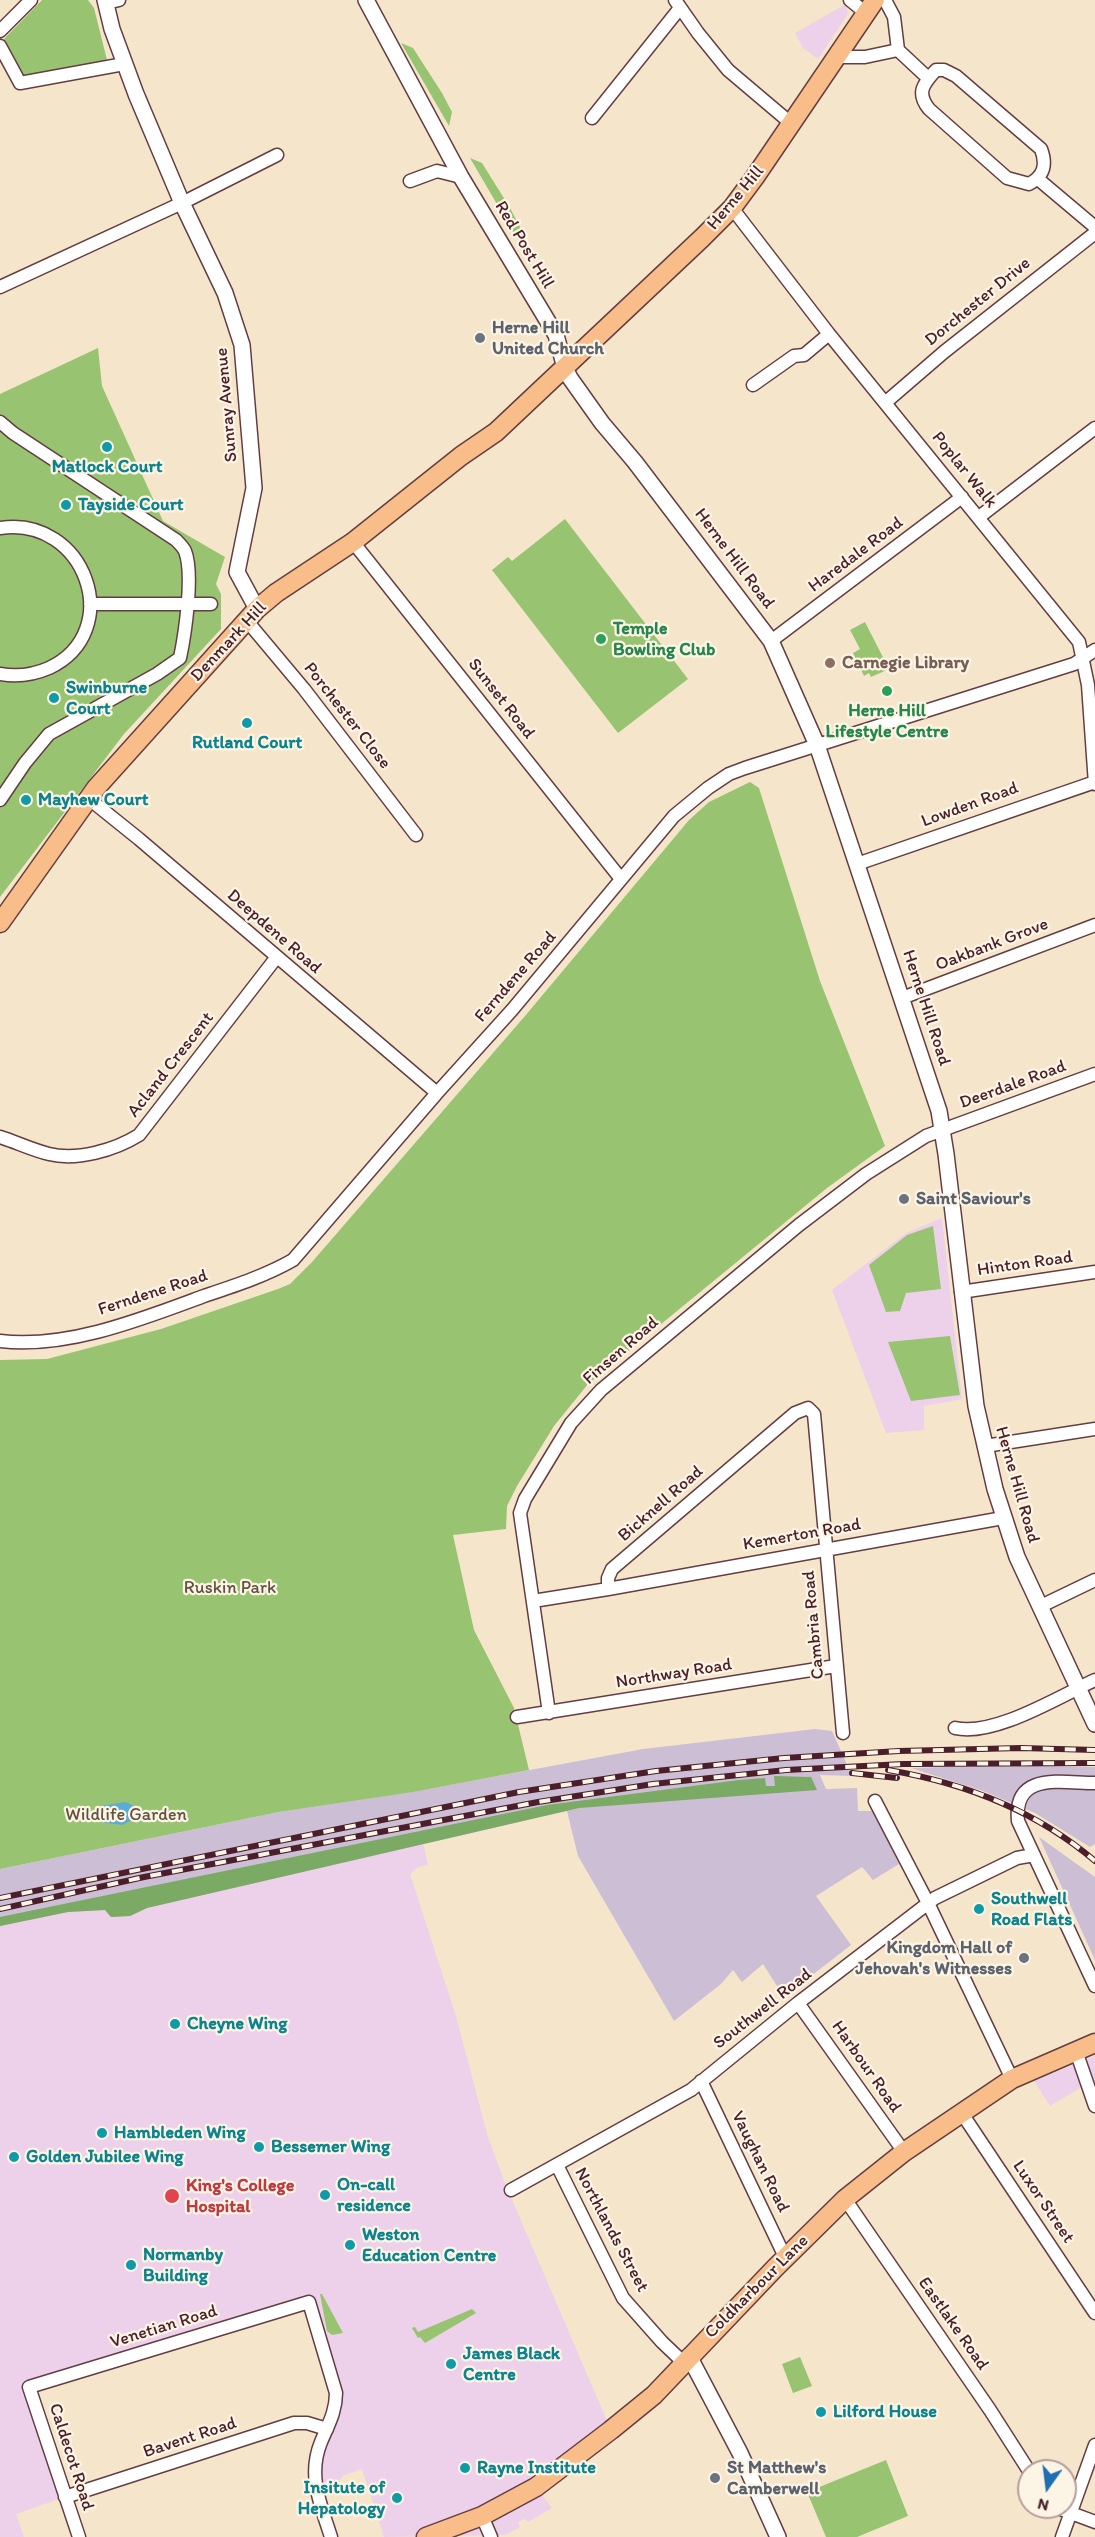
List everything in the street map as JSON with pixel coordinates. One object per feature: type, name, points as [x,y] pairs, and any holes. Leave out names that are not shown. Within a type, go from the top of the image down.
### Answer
[{"type":"main road","name":"Herne Hill","points":[[565,368],[732,207],[793,125],[871,6]]},
{"type":"main road","name":"Denmark Hill","points":[[0,923],[88,798],[252,615],[276,593],[353,542],[460,456],[496,432],[565,368]]},
{"type":"main road","name":"Coldharbour Lane","points":[[426,2537],[482,2516],[536,2487],[563,2468],[654,2395],[785,2257],[845,2199],[904,2152],[1012,2079],[1095,2043]]},
{"type":"street","points":[[0,31],[31,0]]},
{"type":"street","name":"Red Post Hill","points":[[366,0],[461,177],[556,335],[565,368]]},
{"type":"street","points":[[850,0],[871,6]]},
{"type":"street","points":[[885,0],[894,17],[898,50],[928,78]]},
{"type":"street","name":"Sunray Avenue","points":[[110,1],[111,29],[124,64],[183,203],[225,293],[242,345],[254,488],[237,573],[252,615]]},
{"type":"street","points":[[592,118],[677,4],[736,79],[793,125]]},
{"type":"street","points":[[0,46],[20,83],[124,64]]},
{"type":"street","points":[[837,57],[865,57],[898,50]]},
{"type":"street","points":[[936,70],[944,70],[956,76],[1041,149],[1045,159],[1044,169],[1038,179],[1029,184],[1007,178],[929,109],[922,100],[922,90],[928,78],[936,70]]},
{"type":"street","points":[[0,287],[183,203],[277,155]]},
{"type":"street","points":[[410,181],[437,171],[461,177]]},
{"type":"street","points":[[1038,179],[1095,227]]},
{"type":"street","name":"Poplar Walk","points":[[732,207],[829,334],[1080,645],[1089,696],[1095,783]]},
{"type":"street","name":"Dorchester Drive","points":[[886,402],[944,352],[1095,233]]},
{"type":"street","points":[[753,385],[794,356],[804,355],[829,334]]},
{"type":"street","name":"Herne Hill Road","points":[[565,368],[587,402],[771,641],[817,745],[902,998],[943,1130],[976,1406],[1003,1518],[1017,1557],[1095,1724]]},
{"type":"street","points":[[0,422],[13,433],[176,540],[184,549],[186,558],[188,605],[180,658],[157,674],[49,734],[25,763],[0,800]]},
{"type":"street","points":[[979,517],[1095,428]]},
{"type":"street","name":"Haredale Road","points":[[771,641],[962,497]]},
{"type":"street","points":[[0,528],[24,527],[38,530],[62,543],[80,564],[86,577],[90,604],[89,616],[80,639],[64,658],[54,665],[30,674],[0,674]]},
{"type":"street","name":"Sunset Road","points":[[353,542],[621,879]]},
{"type":"street","points":[[90,604],[211,604]]},
{"type":"street","name":"Porchester Close","points":[[252,615],[304,689],[416,835]]},
{"type":"street","name":"Ferndene Road","points":[[0,1341],[24,1344],[49,1342],[107,1328],[162,1312],[262,1276],[288,1264],[302,1252],[437,1093],[512,1010],[674,816],[692,799],[718,781],[745,768],[1074,664],[1095,650]]},
{"type":"street","name":"Lowden Road","points":[[857,864],[1095,783]]},
{"type":"street","name":"Deepdene Road","points":[[88,798],[437,1093]]},
{"type":"street","name":"Oakbank Grove","points":[[902,998],[1095,925]]},
{"type":"street","name":"Acland Crescent","points":[[0,1137],[48,1154],[69,1157],[110,1148],[139,1135],[276,958]]},
{"type":"street","name":"Deerdale Road","points":[[943,1130],[1095,1074]]},
{"type":"street","name":"Finsen Road","points":[[549,1713],[520,1520],[521,1508],[571,1423],[601,1390],[799,1225],[898,1152],[926,1136],[943,1130]]},
{"type":"street","name":"Hinton Road","points":[[961,1292],[1095,1272]]},
{"type":"street","name":"Cambria Road","points":[[808,1408],[814,1414],[843,1732]]},
{"type":"street","name":"Bicknell Road","points":[[608,1589],[608,1578],[612,1569],[795,1413],[808,1408]]},
{"type":"street","points":[[985,1446],[1095,1429]]},
{"type":"street","name":"Kemerton Road","points":[[608,1589],[1003,1518]]},
{"type":"street","points":[[1041,1606],[1095,1580]]},
{"type":"street","points":[[533,1601],[608,1589]]},
{"type":"street","name":"Northway Road","points":[[517,1718],[836,1666]]},
{"type":"street","points":[[955,1728],[968,1731],[995,1727],[1095,1680]]},
{"type":"street","points":[[1095,1783],[1040,1783],[1029,1786],[1023,1793],[1017,1811],[1018,1821],[1095,1986]]},
{"type":"street","points":[[875,1801],[928,1903],[1012,2079]]},
{"type":"street","name":"Southwell Road","points":[[511,2190],[691,2090],[798,2003],[928,1903],[1017,1858],[1034,1855]]},
{"type":"street","name":"Harbour Road","points":[[798,2003],[904,2152]]},
{"type":"street","points":[[1076,2051],[1095,2106]]},
{"type":"street","name":"Vaughan Road","points":[[701,2081],[785,2257]]},
{"type":"street","name":"Luxor Street","points":[[961,2112],[1095,2313]]},
{"type":"street","name":"Northlands Street","points":[[557,2165],[623,2298],[662,2343],[687,2360]]},
{"type":"street","name":"Eastlake Road","points":[[845,2199],[1021,2459]]},
{"type":"street","name":"Venetian Road","points":[[29,2387],[309,2301],[336,2393],[336,2408],[327,2430]]},
{"type":"street","points":[[687,2360],[736,2444],[778,2537]]},
{"type":"street","name":"Caldecot Road","points":[[29,2387],[79,2537]]},
{"type":"street","name":"Bavent Road","points":[[65,2497],[294,2423],[307,2423],[327,2430]]},
{"type":"street","points":[[327,2430],[316,2457],[314,2484],[331,2537]]},
{"type":"street","points":[[1077,2497],[1095,2445]]},
{"type":"street","points":[[482,2516],[491,2537]]},
{"type":"street","points":[[1077,2516],[1095,2523]]},
{"type":"street","points":[[1062,2537],[1069,2519]]},
{"type":"shaded area","points":[[846,4],[848,14],[818,59],[803,48],[795,33]]},
{"type":"shaded area","points":[[942,1218],[962,1399],[924,1406],[924,1430],[886,1433],[832,1290],[906,1233]]},
{"type":"shaded area","points":[[815,1729],[832,1731],[852,1776],[820,1775],[826,1789],[857,1788],[858,1811],[874,1811],[899,1864],[873,1880],[862,1867],[816,1896],[851,1945],[784,1997],[763,1964],[742,1982],[733,1970],[721,1984],[674,2021],[578,1856],[567,1811],[147,1908],[130,1916],[111,1917],[105,1910],[68,1912],[0,1926],[0,1869],[279,1812],[417,1791],[643,1749]]},
{"type":"shaded area","points":[[1011,1765],[1095,1767],[1095,1844],[1090,1847],[1035,1813],[983,1791],[911,1768]]},
{"type":"shaded area","points":[[1039,1837],[1095,1877],[1095,1960]]},
{"type":"shaded area","name":"King's College Hospital","points":[[423,1843],[428,1865],[418,1867],[410,1874],[455,2013],[488,2137],[504,2181],[611,2430],[536,2487],[552,2508],[528,2522],[525,2519],[518,2522],[520,2527],[505,2535],[384,2537],[362,2469],[344,2475],[333,2488],[318,2494],[314,2484],[336,2407],[309,2302],[33,2386],[65,2497],[16,2514],[24,2537],[0,2537],[0,1926],[68,1912],[105,1910],[130,1916],[147,1908]]},
{"type":"shaded area","points":[[1095,2056],[1095,2083],[1080,2088],[1050,2106],[1034,2081]]},
{"type":"green space","points":[[42,0],[88,0],[94,8],[107,60],[22,77],[4,39]]},
{"type":"green space","points":[[401,43],[413,48],[442,93],[452,112],[449,126]]},
{"type":"green space","points":[[470,158],[482,163],[510,208],[520,227],[518,240]]},
{"type":"green space","points":[[98,348],[102,386],[163,521],[225,557],[216,584],[221,594],[221,629],[124,734],[0,897],[0,808],[4,802],[0,791],[0,394]]},
{"type":"green space","name":"Temple Bowling Club","points":[[565,519],[688,679],[618,733],[492,570],[508,557],[512,561]]},
{"type":"green space","points":[[865,622],[889,669],[871,677],[869,673],[864,676],[853,653],[860,649],[850,630]]},
{"type":"green space","name":"Ruskin Park","points":[[750,782],[759,788],[820,981],[885,1146],[827,1188],[588,1384],[554,1426],[517,1486],[507,1506],[506,1529],[453,1535],[474,1630],[514,1708],[529,1770],[413,1792],[279,1812],[0,1869],[0,1360],[47,1359],[161,1329],[290,1284],[312,1262],[525,1016],[689,820],[709,802]]},
{"type":"green space","points":[[933,1226],[941,1289],[906,1293],[900,1311],[886,1312],[869,1265],[907,1235]]},
{"type":"green space","points":[[950,1336],[960,1395],[911,1401],[888,1342]]},
{"type":"green space","points":[[774,1776],[811,1777],[817,1790],[579,1808],[147,1908],[130,1916],[111,1917],[105,1910],[68,1912],[0,1926],[0,1917],[547,1805],[739,1780],[765,1778],[766,1786],[775,1786]]},
{"type":"green space","points":[[320,2294],[343,2333],[332,2335],[327,2331]]},
{"type":"green space","points":[[472,2309],[476,2313],[425,2343],[420,2337],[418,2338],[412,2328],[415,2327],[418,2332]]},
{"type":"green space","points":[[800,2357],[812,2386],[793,2393],[782,2364]]},
{"type":"green space","points":[[886,2460],[908,2516],[857,2537],[826,2537],[807,2492]]},
{"type":"water","points":[[126,1802],[134,1806],[136,1812],[132,1820],[122,1825],[99,1822],[96,1815],[100,1806]]},
{"type":"railway","points":[[0,1898],[519,1792],[656,1771],[784,1758],[899,1751],[1021,1748],[1095,1750]]},
{"type":"railway","points":[[0,1909],[144,1877],[538,1802],[653,1784],[786,1770],[903,1764],[1095,1763]]},
{"type":"railway","points":[[888,1770],[944,1783],[998,1801],[1048,1827],[1095,1861]]},
{"type":"railway","points":[[852,1773],[897,1778]]},
{"type":"place","name":"Herne Hill United Church","points":[[480,338]]},
{"type":"place","name":"Matlock Court","points":[[107,447]]},
{"type":"place","name":"Tayside Court","points":[[66,505]]},
{"type":"place","name":"Temple Bowling Club","points":[[601,639]]},
{"type":"place","name":"Carnegie Library","points":[[830,663]]},
{"type":"place","name":"Herne Hill Lifestyle Centre","points":[[887,691]]},
{"type":"place","name":"Swinburne Court","points":[[54,698]]},
{"type":"place","name":"Rutland Court","points":[[247,723]]},
{"type":"place","name":"Mayhew Court","points":[[26,800]]},
{"type":"place","name":"Saint Saviour's","points":[[904,1199]]},
{"type":"place","name":"Southwell Road Flats","points":[[979,1909]]},
{"type":"place","name":"Kingdom Hall of Jehovah's Witnesses","points":[[1024,1958]]},
{"type":"place","name":"Cheyne Wing","points":[[175,2024]]},
{"type":"place","name":"Hambleden Wing","points":[[102,2133]]},
{"type":"place","name":"Bessemer Wing","points":[[259,2147]]},
{"type":"place","name":"Golden Jubilee Wing","points":[[14,2157]]},
{"type":"place","name":"On-call residence","points":[[325,2195]]},
{"type":"place","name":"King's College Hospital","points":[[172,2196]]},
{"type":"place","name":"Weston Education Centre","points":[[350,2245]]},
{"type":"place","name":"Normanby Building","points":[[131,2265]]},
{"type":"place","name":"James Black Centre","points":[[451,2364]]},
{"type":"place","name":"Lilford House","points":[[821,2412]]},
{"type":"place","name":"Rayne Institute","points":[[465,2468]]},
{"type":"place","name":"St Matthew's Camberwell","points":[[715,2478]]},
{"type":"place","name":"Insitute of Hepatology","points":[[397,2498]]},
{"type":"park label","name":"Wildlife Garden","points":[[126,1815]]}]
